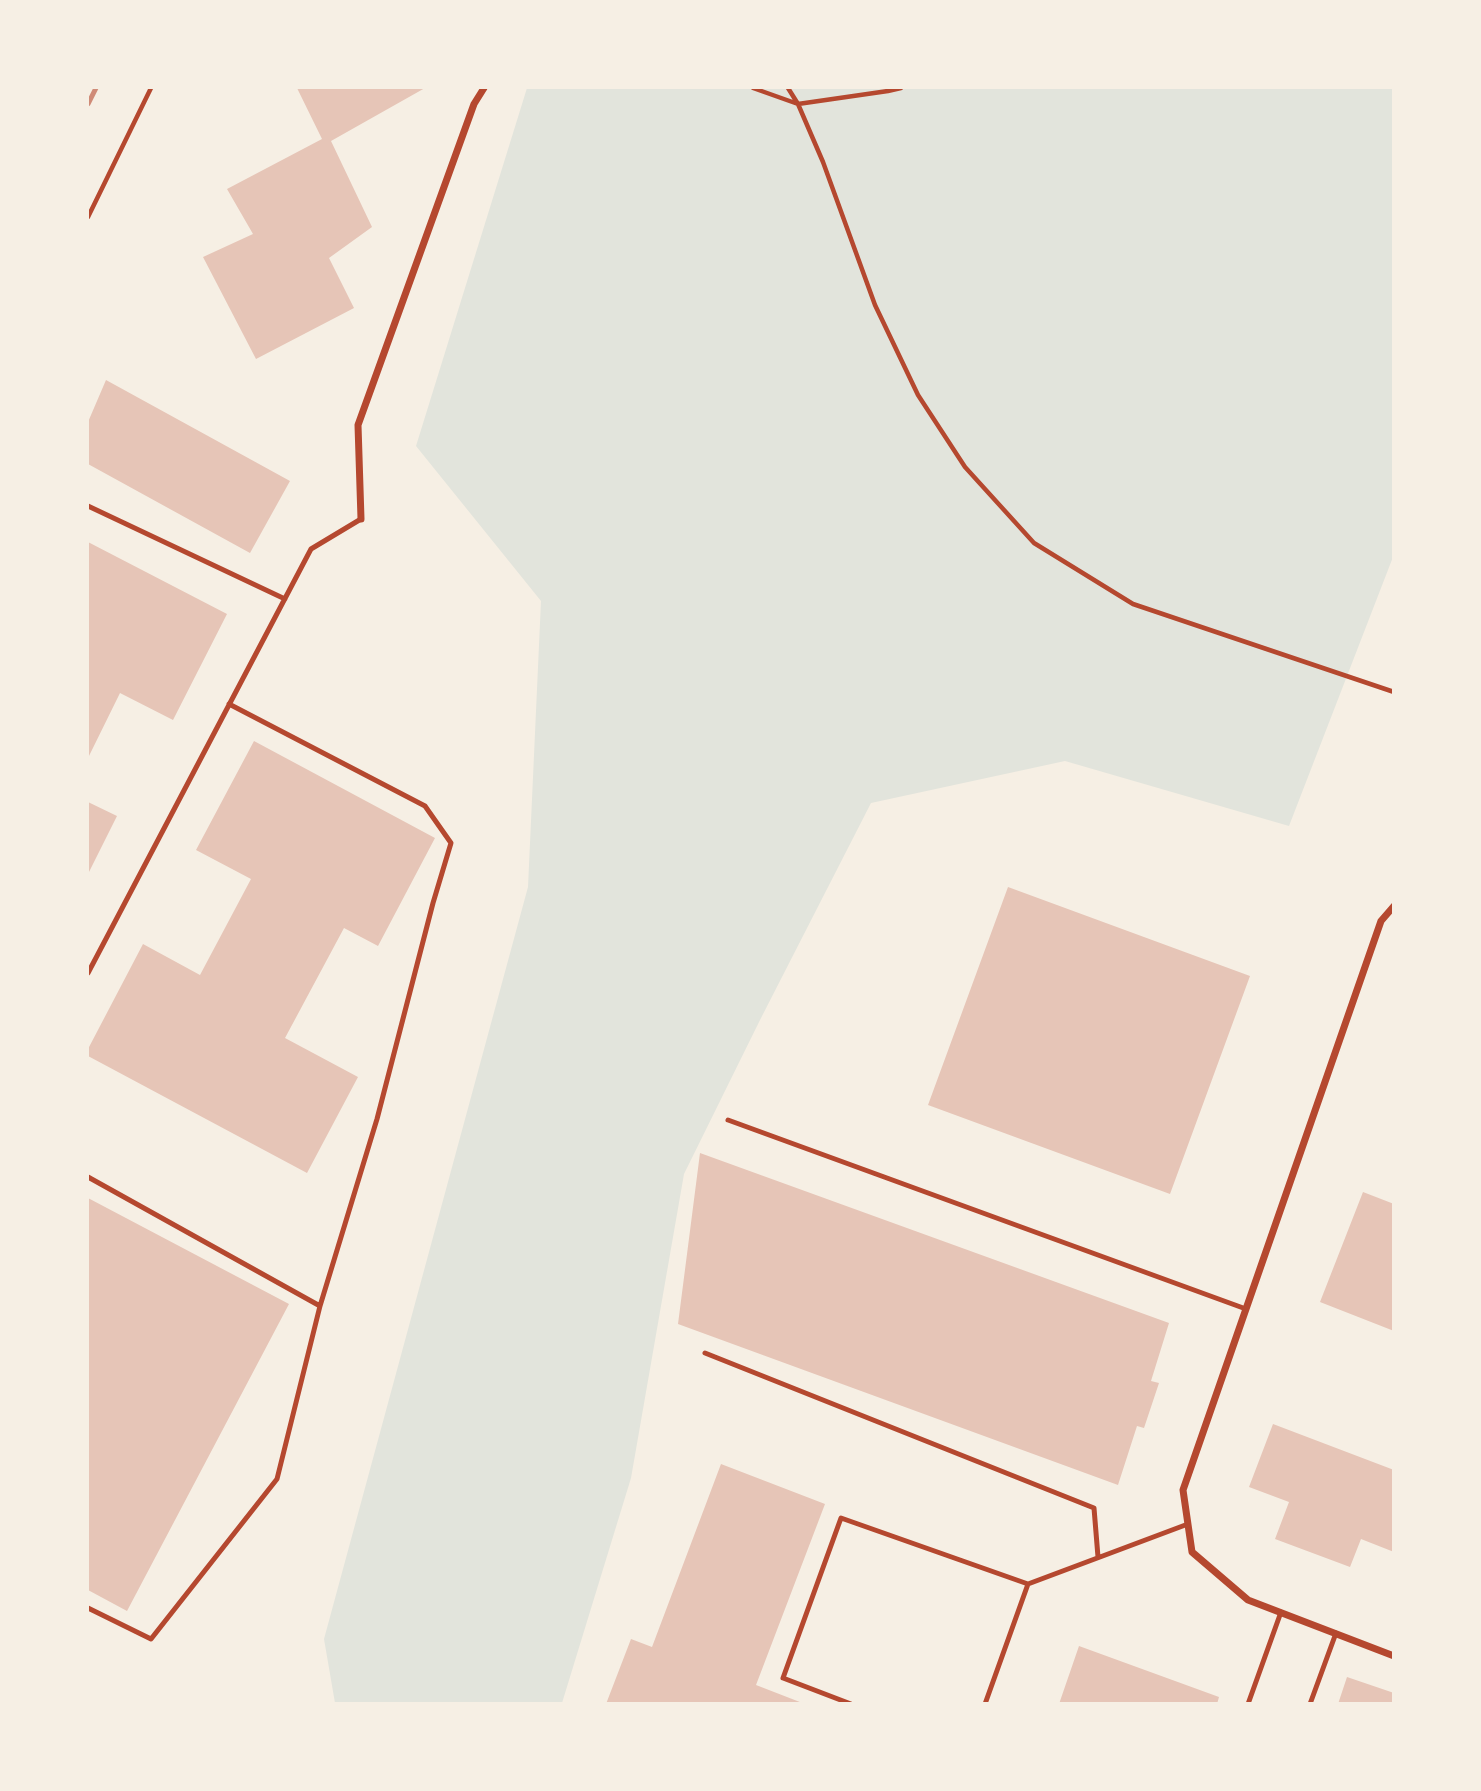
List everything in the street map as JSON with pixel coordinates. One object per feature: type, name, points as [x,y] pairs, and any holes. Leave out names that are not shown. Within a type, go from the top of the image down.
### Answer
[{"type":"street","points":[[361,519],[358,425],[474,104],[484,88]]},
{"type":"street","points":[[1394,906],[1381,921],[1183,1490],[1192,1552],[1248,1600],[1394,1656]]},
{"type":"lane","points":[[88,506],[285,599]]},
{"type":"lane","points":[[88,973],[311,549],[361,519]]},
{"type":"lane","points":[[88,1608],[151,1639],[277,1479],[320,1306],[377,1119],[451,843],[425,806],[229,704]]},
{"type":"lane","points":[[729,1120],[1246,1309]]},
{"type":"lane","points":[[88,1177],[320,1306]]},
{"type":"lane","points":[[705,1353],[1094,1508],[1098,1557]]},
{"type":"lane","points":[[851,1703],[783,1678],[841,1518],[1028,1584],[1188,1524]]},
{"type":"lane","points":[[985,1703],[1028,1584]]},
{"type":"lane","points":[[1248,1703],[1281,1612]]},
{"type":"lane","points":[[1310,1703],[1336,1633]]},
{"type":"path","points":[[88,217],[151,88]]},
{"type":"path","points":[[752,88],[798,104],[901,88]]},
{"type":"path","points":[[788,88],[798,104],[823,162],[875,305],[918,395],[965,467],[1034,543],[1133,604],[1394,692]]},
{"type":"shaded area","points":[[527,88],[1393,88],[1393,557],[1289,826],[1065,761],[871,803],[684,1174],[631,1478],[562,1703],[335,1703],[324,1639],[528,887],[541,601],[416,446]]},
{"type":"building","points":[[297,88],[425,88],[331,141],[372,227],[329,258],[354,308],[256,359],[203,257],[253,234],[227,189],[322,139]]},
{"type":"building","points":[[106,380],[290,481],[250,553],[88,464],[88,422]]},
{"type":"building","points":[[88,542],[227,614],[173,720],[120,693],[88,758]]},
{"type":"building","points":[[254,741],[435,838],[378,946],[344,928],[285,1038],[358,1077],[307,1173],[88,1056],[88,1049],[143,944],[200,975],[251,879],[196,850]]},
{"type":"building","points":[[88,802],[117,816],[88,874]]},
{"type":"building","points":[[1008,887],[1250,976],[1170,1194],[928,1105]]},
{"type":"building","points":[[700,1153],[1169,1323],[1151,1381],[1159,1383],[1144,1428],[1137,1426],[1118,1485],[678,1324]]},
{"type":"building","points":[[1363,1192],[1394,1204],[1394,1331],[1320,1302]]},
{"type":"building","points":[[88,1198],[289,1304],[127,1611],[88,1590]]},
{"type":"building","points":[[1273,1424],[1394,1470],[1394,1552],[1361,1539],[1350,1567],[1275,1539],[1289,1502],[1249,1487]]},
{"type":"building","points":[[721,1464],[825,1504],[756,1685],[805,1704],[606,1704],[631,1639],[652,1647]]},
{"type":"building","points":[[1079,1646],[1219,1697],[1217,1704],[1059,1704]]},
{"type":"building","points":[[1347,1677],[1394,1693],[1394,1704],[1338,1704]]},
{"type":"railway","points":[[88,104],[96,88]]}]
